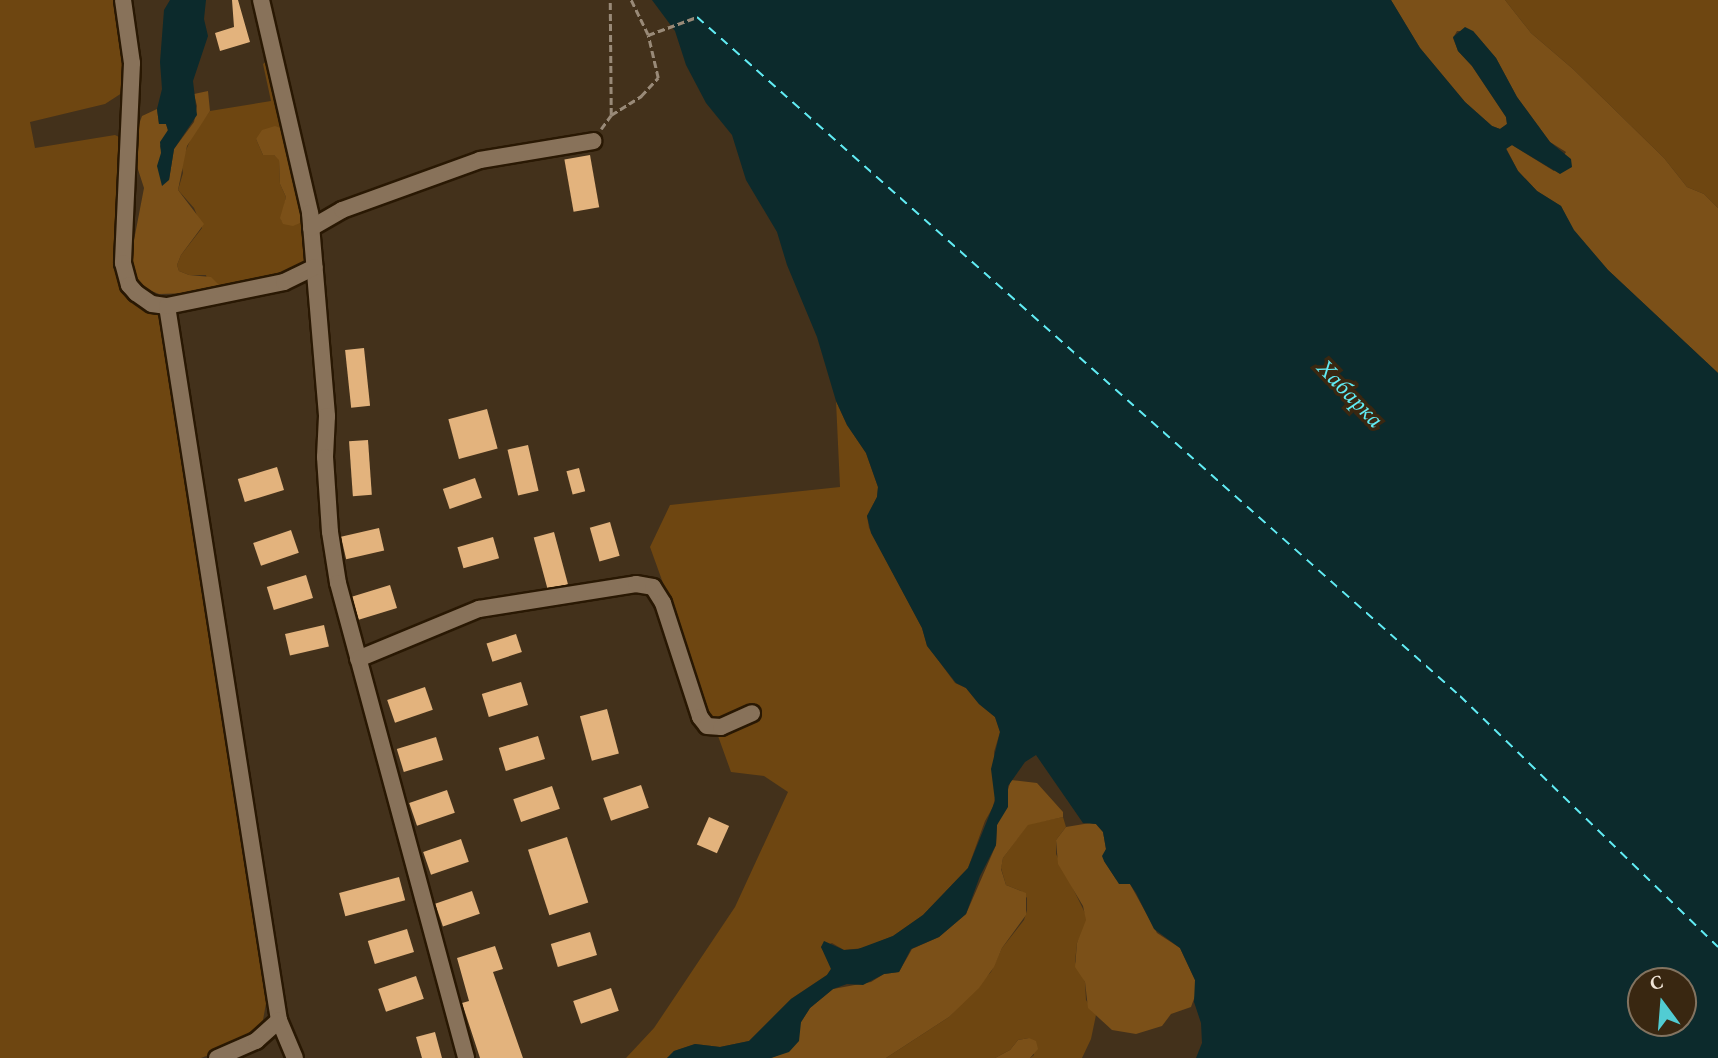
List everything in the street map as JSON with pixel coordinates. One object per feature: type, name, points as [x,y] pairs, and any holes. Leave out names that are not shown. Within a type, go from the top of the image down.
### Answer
[{"type":"street","points":[[123,0],[132,63],[123,263],[129,285],[152,304],[167,306],[284,282],[315,267]]},
{"type":"street","points":[[261,0],[295,140],[311,228],[327,416],[325,457],[330,531],[338,583],[466,1058]]},
{"type":"street","points":[[311,228],[342,209],[480,160],[593,141]]},
{"type":"street","points":[[167,306],[279,1020],[295,1058]]},
{"type":"street","points":[[358,659],[479,609],[636,584],[653,587],[663,603],[699,718],[708,726],[721,727],[752,713]]},
{"type":"street","points":[[218,1058],[256,1041],[279,1020]]},
{"type":"path","points":[[610,0],[611,115]]},
{"type":"path","points":[[593,141],[611,115],[641,96],[658,78],[649,35],[631,0]]},
{"type":"path","points":[[649,35],[697,17]]},
{"type":"shaded area","points":[[0,0],[117,0],[125,91],[105,104],[30,122],[35,148],[115,135],[119,137],[115,270],[125,295],[159,315],[164,325],[267,998],[263,1020],[252,1033],[238,1044],[201,1058],[0,1058]]},
{"type":"shaded area","points":[[1391,0],[1505,0],[1531,33],[1573,69],[1664,158],[1687,187],[1704,194],[1718,208],[1718,373],[1608,270],[1573,230],[1561,206],[1537,191],[1518,171],[1506,148],[1512,145],[1554,171],[1566,152],[1550,142],[1517,97],[1496,58],[1473,31],[1457,31],[1453,38],[1458,51],[1472,66],[1506,117],[1507,124],[1500,129],[1492,126],[1465,102],[1420,48]]},
{"type":"shaded area","points":[[1505,0],[1718,0],[1718,208],[1704,194],[1687,187],[1664,158],[1573,69],[1531,33]]},
{"type":"shaded area","points":[[268,60],[289,131],[256,139],[263,155],[274,155],[279,159],[280,184],[286,197],[281,221],[304,207],[309,247],[304,262],[292,273],[209,290],[206,275],[189,275],[179,271],[177,265],[181,255],[202,228],[194,208],[178,190],[183,173],[181,162],[192,136],[210,111],[271,101],[263,64]]},
{"type":"shaded area","points":[[208,91],[210,111],[187,146],[178,190],[204,224],[181,255],[177,265],[179,271],[211,277],[219,285],[192,293],[159,294],[141,287],[132,277],[130,261],[144,188],[133,154],[135,135],[142,116],[157,109],[159,124],[166,124],[168,131],[160,146],[169,180],[174,149],[194,122],[197,106],[194,94]]},
{"type":"shaded area","points":[[275,126],[289,131],[304,211],[300,223],[293,226],[283,224],[280,218],[286,197],[280,184],[279,160],[274,155],[263,155],[256,139],[262,130]]},
{"type":"shaded area","points":[[836,401],[847,425],[866,453],[878,487],[877,497],[867,516],[869,528],[922,628],[927,645],[955,683],[966,688],[979,704],[995,717],[1000,732],[994,752],[996,793],[993,807],[968,868],[923,915],[893,936],[864,948],[844,950],[832,943],[821,947],[830,961],[831,969],[827,975],[791,999],[749,1041],[720,1047],[695,1044],[674,1051],[667,1058],[626,1058],[654,1028],[735,907],[788,792],[764,776],[731,772],[650,547],[670,505],[840,487]]},
{"type":"shaded area","points":[[1011,780],[1037,783],[1063,812],[1063,817],[1028,825],[1003,858],[1001,869],[1006,885],[1026,893],[1026,915],[1002,948],[994,967],[979,988],[949,1017],[886,1058],[771,1058],[781,1054],[810,1008],[833,989],[871,982],[884,974],[899,972],[912,949],[939,937],[966,914],[996,845],[997,825]]},
{"type":"shaded area","points":[[1063,817],[1066,827],[1056,840],[1056,854],[1086,915],[1086,926],[1077,943],[1075,962],[1085,982],[1086,1000],[1096,1015],[1091,1039],[1082,1058],[1030,1058],[1034,1055],[1029,1038],[1018,1040],[1010,1050],[995,1058],[886,1058],[949,1017],[991,972],[1002,948],[1024,920],[1027,910],[1027,898],[1021,891],[1006,885],[1001,868],[1003,858],[1028,824]]},
{"type":"shaded area","points":[[1096,824],[1103,832],[1106,849],[1104,861],[1116,879],[1130,884],[1157,933],[1180,948],[1195,980],[1195,996],[1191,1007],[1171,1014],[1162,1026],[1136,1034],[1112,1030],[1088,1008],[1085,982],[1075,967],[1077,943],[1086,920],[1083,906],[1058,864],[1056,840],[1066,827]]},
{"type":"shaded area","points":[[1029,1038],[1036,1041],[1038,1049],[1030,1058],[995,1058],[1010,1050],[1018,1040]]},
{"type":"water","points":[[170,0],[206,0],[204,19],[208,36],[193,81],[197,115],[174,149],[169,180],[162,186],[157,166],[161,153],[160,142],[168,130],[166,124],[159,124],[157,109],[162,89],[160,62],[164,10]]},
{"type":"water","name":"Хабарка","points":[[652,0],[1391,0],[1420,48],[1465,102],[1492,126],[1500,129],[1507,124],[1506,117],[1472,66],[1458,51],[1453,37],[1465,27],[1473,31],[1496,58],[1517,97],[1550,142],[1571,159],[1572,167],[1560,174],[1512,145],[1506,149],[1518,171],[1537,191],[1561,206],[1574,230],[1608,270],[1718,373],[1718,1058],[1196,1058],[1202,1043],[1201,1023],[1194,1002],[1195,980],[1180,948],[1154,929],[1130,884],[1119,884],[1102,856],[1106,849],[1103,832],[1096,824],[1083,823],[1036,755],[1025,762],[1008,786],[1008,807],[997,825],[996,845],[980,876],[966,914],[939,937],[911,949],[899,972],[884,974],[863,985],[847,984],[833,989],[810,1008],[801,1022],[799,1041],[789,1052],[771,1058],[667,1058],[674,1051],[695,1044],[720,1047],[749,1041],[791,999],[827,975],[831,969],[821,947],[824,941],[844,950],[858,949],[893,936],[923,915],[968,868],[995,801],[991,769],[1000,732],[995,717],[979,704],[966,688],[956,683],[927,646],[922,628],[871,533],[867,516],[877,497],[878,487],[866,453],[847,425],[836,401],[817,337],[787,265],[777,232],[746,180],[732,135],[706,103],[686,65],[675,31]]},
{"type":"building","points":[[232,0],[238,0],[250,42],[220,51],[215,33],[234,27]]},
{"type":"building","points":[[590,155],[599,207],[574,212],[564,160]]},
{"type":"building","points":[[364,348],[370,406],[351,408],[345,350]]},
{"type":"building","points":[[487,409],[498,449],[459,459],[448,419]]},
{"type":"building","points":[[368,440],[372,495],[353,496],[349,441]]},
{"type":"building","points":[[528,445],[539,491],[518,496],[508,450]]},
{"type":"building","points":[[277,467],[284,490],[245,502],[238,479]]},
{"type":"building","points":[[579,468],[585,491],[573,495],[566,471]]},
{"type":"building","points":[[475,478],[482,498],[450,509],[443,489]]},
{"type":"building","points":[[610,522],[620,556],[599,561],[590,528]]},
{"type":"building","points":[[379,528],[384,550],[346,559],[341,537]]},
{"type":"building","points":[[291,530],[299,553],[261,566],[253,543]]},
{"type":"building","points":[[554,532],[568,584],[548,590],[534,537]]},
{"type":"building","points":[[493,537],[499,558],[463,568],[457,547]]},
{"type":"building","points":[[306,575],[313,598],[274,610],[267,587]]},
{"type":"building","points":[[390,585],[397,608],[359,620],[352,597]]},
{"type":"building","points":[[324,625],[329,646],[290,655],[285,634]]},
{"type":"building","points":[[516,634],[522,652],[492,662],[487,644]]},
{"type":"building","points":[[521,682],[528,705],[489,717],[482,694]]},
{"type":"building","points":[[425,687],[433,710],[395,723],[387,700]]},
{"type":"building","points":[[607,709],[619,753],[592,761],[580,716]]},
{"type":"building","points":[[538,736],[545,759],[506,771],[499,748]]},
{"type":"building","points":[[436,737],[443,760],[404,772],[397,749]]},
{"type":"building","points":[[641,785],[649,808],[611,821],[603,798]]},
{"type":"building","points":[[552,786],[560,809],[521,822],[513,799]]},
{"type":"building","points":[[447,790],[455,813],[417,826],[409,803]]},
{"type":"building","points":[[709,817],[729,826],[717,853],[697,844]]},
{"type":"building","points":[[567,837],[588,903],[549,915],[528,850]]},
{"type":"building","points":[[461,839],[469,862],[431,875],[423,852]]},
{"type":"building","points":[[399,877],[405,900],[345,916],[339,893]]},
{"type":"building","points":[[472,891],[480,914],[443,926],[435,904]]},
{"type":"building","points":[[407,929],[414,952],[375,964],[368,941]]},
{"type":"building","points":[[590,932],[597,955],[558,967],[551,944]]},
{"type":"building","points":[[495,946],[503,969],[493,972],[523,1058],[480,1058],[462,1003],[469,1001],[457,958]]},
{"type":"building","points":[[416,976],[424,999],[386,1012],[378,989]]},
{"type":"building","points":[[611,988],[619,1011],[581,1024],[573,1001]]},
{"type":"building","points":[[435,1032],[442,1058],[422,1058],[416,1037]]},
{"type":"ferry route","points":[[697,17],[1460,696],[1718,947]]}]
